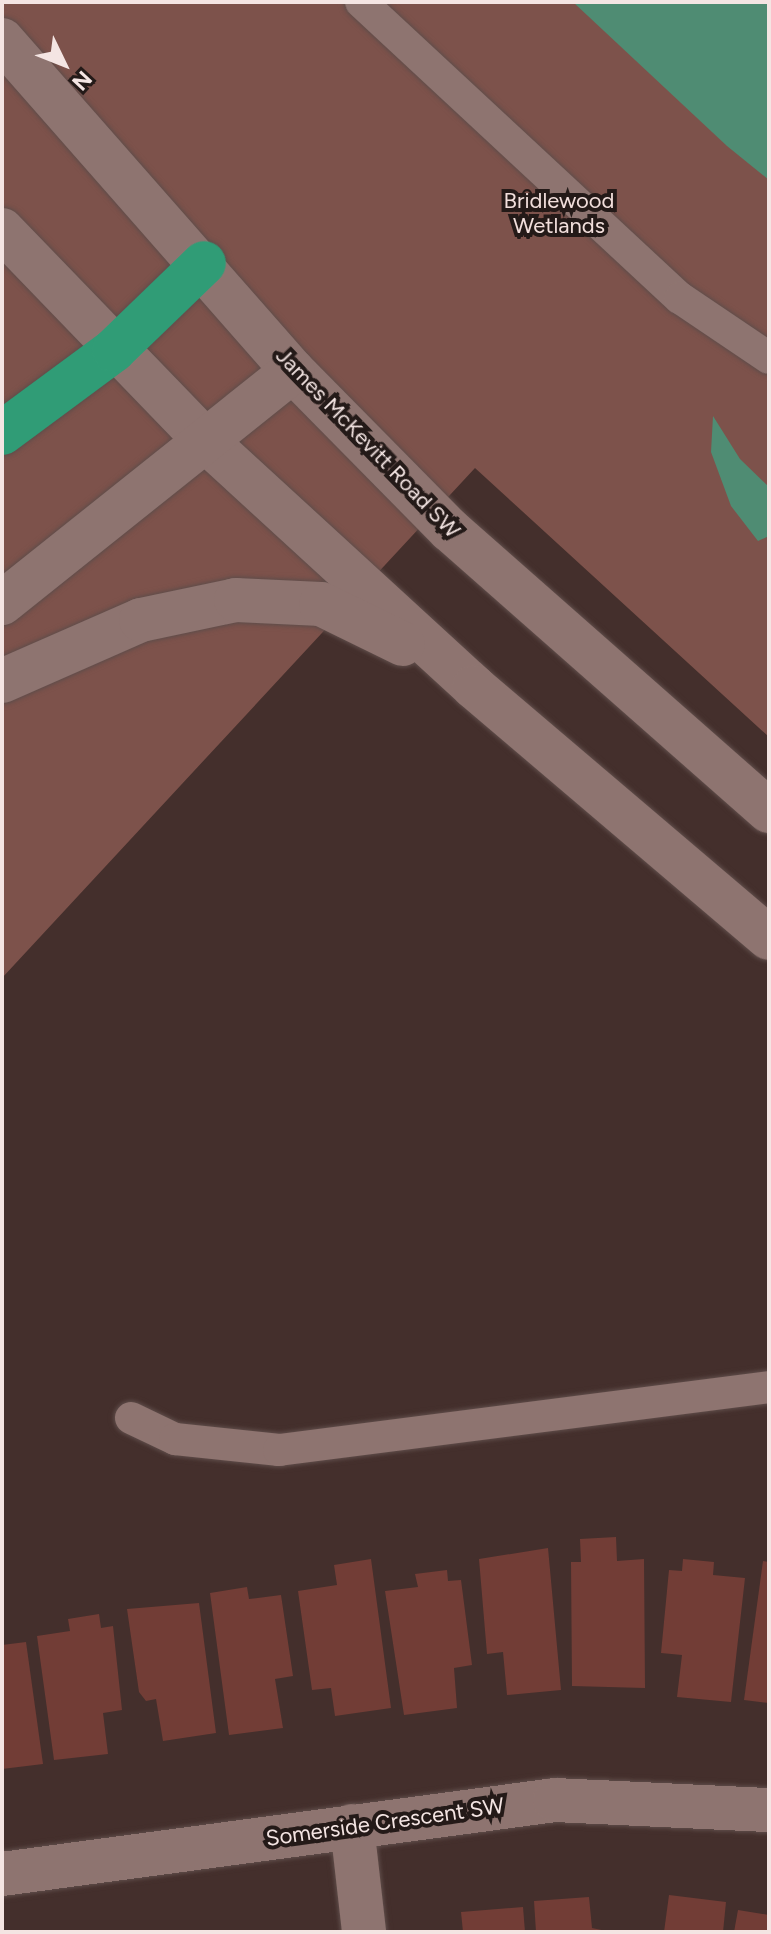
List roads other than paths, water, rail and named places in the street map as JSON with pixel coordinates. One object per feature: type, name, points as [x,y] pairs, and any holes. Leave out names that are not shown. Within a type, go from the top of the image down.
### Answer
[{"type":"highway","points":[[2,433],[114,350],[204,263]]},
{"type":"main road","name":"James McKevitt Road SW","points":[[2,40],[204,263],[293,371],[450,530],[769,811]]},
{"type":"main road","points":[[2,230],[114,350],[209,444],[474,687],[769,938]]},
{"type":"main road","points":[[2,603],[209,444],[293,371]]},
{"type":"main road","points":[[2,681],[141,620],[276,599],[321,604],[368,624],[474,687]]},
{"type":"main road","name":"Somerside Crescent SW","points":[[2,1874],[555,1800],[769,1810]]},
{"type":"main road","points":[[352,1826],[364,1932]]},
{"type":"lane","points":[[361,2],[680,298],[769,358]]},
{"type":"lane","points":[[131,1418],[175,1439],[279,1450],[769,1387]]},
{"type":"park label","name":"Bridlewood Wetlands","points":[[559,212]]}]
